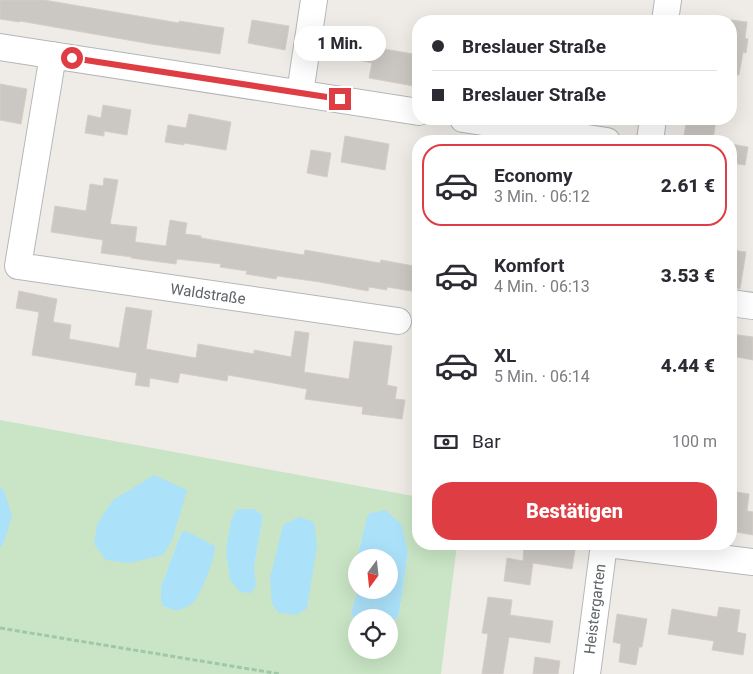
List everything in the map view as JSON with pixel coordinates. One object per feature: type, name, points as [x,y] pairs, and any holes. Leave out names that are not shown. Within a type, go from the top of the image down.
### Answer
[{"type":"street","points":[[300,93],[314,0]]},
{"type":"street","points":[[666,15],[668,0]]},
{"type":"street","points":[[0,47],[412,111]]},
{"type":"street","name":"Waldstraße","points":[[52,55],[9,265],[398,321]]},
{"type":"street","points":[[503,125],[568,135]]},
{"type":"street","points":[[737,304],[753,306]]},
{"type":"street","name":"Heistergarten","points":[[587,674],[603,550]]},
{"type":"street","points":[[656,550],[753,562]]},
{"type":"path","points":[[0,628],[280,674]]},
{"type":"green space","points":[[0,420],[412,496],[412,550],[456,550],[441,674],[0,674],[0,549],[4,542],[4,490],[0,487]],"holes":[[[255,509],[263,516],[254,567]],[[181,533],[181,610],[164,607],[161,586]],[[361,540],[408,552],[398,616],[398,659],[348,659],[348,609],[352,609],[356,599],[348,599],[348,549],[359,549]]]},
{"type":"water","points":[[154,475],[187,490],[173,538],[163,555],[129,563],[106,560],[94,544],[97,524],[113,500]]},
{"type":"water","points":[[0,487],[4,490],[12,516],[0,549]]},
{"type":"water","points":[[237,509],[255,509],[263,516],[254,567],[256,586],[251,593],[240,592],[230,580],[226,550],[231,520]]},
{"type":"water","points":[[385,510],[401,524],[408,552],[398,616],[398,609],[352,609],[355,599],[398,599],[398,549],[359,549],[368,514]]},
{"type":"water","points":[[299,517],[314,522],[317,546],[307,608],[297,615],[279,613],[272,604],[270,578],[283,525]]},
{"type":"water","points":[[186,531],[215,546],[215,551],[208,575],[194,602],[182,609],[176,610],[164,607],[161,601],[161,586],[181,533]]},
{"type":"building","points":[[0,0],[44,0],[179,23],[179,21],[224,28],[220,54],[0,19]]},
{"type":"building","points":[[252,20],[289,26],[285,50],[248,43]]},
{"type":"building","points":[[737,21],[747,22],[745,38],[748,39],[746,53],[743,52],[739,75],[737,75]]},
{"type":"building","points":[[361,45],[412,54],[412,86],[369,78],[372,63],[358,60]]},
{"type":"building","points":[[0,84],[27,89],[21,124],[0,120]]},
{"type":"building","points":[[103,105],[131,110],[127,135],[104,131],[104,136],[85,133],[88,115],[101,118]]},
{"type":"building","points":[[189,114],[231,122],[226,150],[165,142],[168,125],[186,128]]},
{"type":"building","points":[[686,125],[715,125],[714,135],[684,135]]},
{"type":"building","points":[[345,136],[389,144],[385,170],[341,162]]},
{"type":"building","points":[[737,145],[748,147],[745,165],[737,164]]},
{"type":"building","points":[[311,150],[331,153],[327,177],[307,173]]},
{"type":"building","points":[[104,178],[118,180],[110,224],[137,227],[135,242],[166,246],[170,220],[187,223],[185,234],[201,236],[201,238],[304,255],[305,250],[380,263],[381,260],[412,266],[412,291],[387,287],[387,290],[369,287],[368,291],[277,276],[276,279],[246,274],[247,271],[220,267],[221,264],[177,259],[176,264],[131,258],[101,253],[103,240],[51,232],[55,206],[86,211],[90,184],[103,186]]},
{"type":"building","points":[[737,251],[746,252],[740,289],[737,289]]},
{"type":"building","points":[[19,291],[57,299],[53,322],[71,325],[69,339],[119,348],[126,307],[152,311],[146,349],[196,358],[198,344],[254,354],[254,350],[291,357],[295,331],[309,333],[304,372],[349,379],[354,341],[392,346],[387,385],[397,387],[395,399],[405,400],[402,419],[362,414],[363,407],[305,399],[307,389],[228,375],[227,381],[180,373],[178,383],[150,378],[149,387],[135,385],[137,373],[32,355],[39,312],[16,308]]},
{"type":"building","points":[[737,335],[753,337],[753,360],[737,357]]},
{"type":"building","points":[[737,492],[749,494],[747,511],[753,512],[753,535],[737,532]]},
{"type":"building","points":[[524,550],[575,550],[572,569],[533,563],[530,585],[504,581],[507,558],[523,561]]},
{"type":"building","points":[[488,597],[512,600],[510,615],[553,621],[550,643],[509,637],[503,674],[482,674],[488,634],[482,633]]},
{"type":"building","points":[[719,607],[740,610],[737,632],[746,634],[743,655],[712,650],[714,641],[668,634],[672,609],[717,617]]},
{"type":"building","points":[[617,614],[647,619],[642,647],[639,647],[636,665],[619,662],[621,644],[613,642]]},
{"type":"building","points":[[535,657],[560,661],[558,674],[533,674]]},
{"type":"route","points":[[72,58],[340,99]]}]
